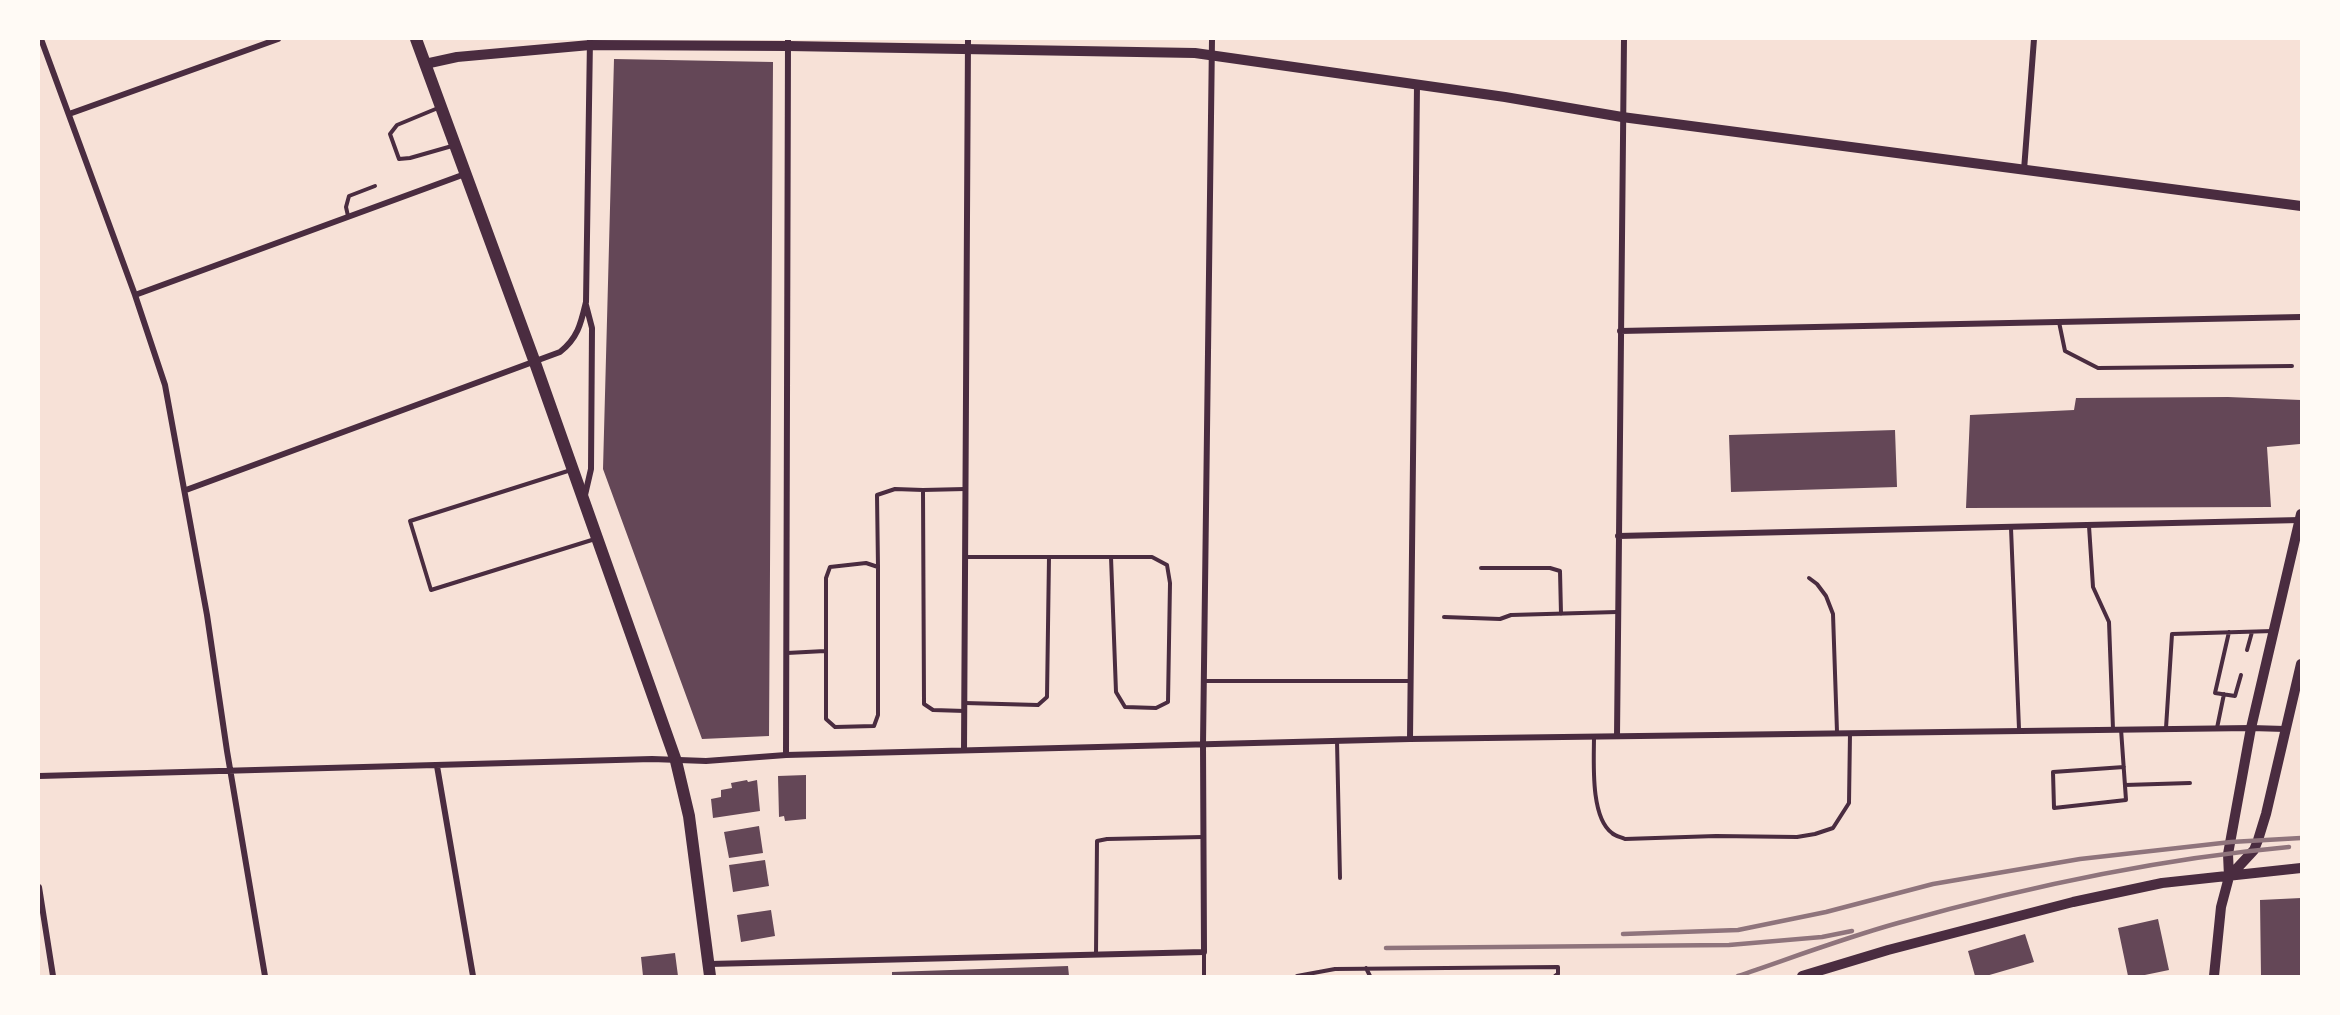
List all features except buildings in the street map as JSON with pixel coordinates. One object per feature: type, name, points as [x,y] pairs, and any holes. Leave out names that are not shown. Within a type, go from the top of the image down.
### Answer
[{"type":"main road","points":[[416,39],[534,360],[676,761],[689,816],[709,970]]},
{"type":"street","points":[[41,39],[135,295],[165,385],[186,490],[266,976]]},
{"type":"street","points":[[69,114],[278,39]]},
{"type":"street","points":[[709,970],[1096,954],[1204,952],[1203,744],[1212,39]]},
{"type":"street","points":[[1617,736],[1624,39]]},
{"type":"street","points":[[2024,170],[2034,39]]},
{"type":"street","points":[[186,490],[560,352],[570,344],[579,331],[586,302],[590,42]]},
{"type":"street","points":[[425,64],[456,57],[590,42],[968,45],[1212,55],[1622,117],[2301,206]]},
{"type":"street","points":[[786,755],[788,42]]},
{"type":"street","points":[[964,750],[968,45]]},
{"type":"street","points":[[1410,739],[1417,85]]},
{"type":"street","points":[[135,295],[466,174]]},
{"type":"street","points":[[583,503],[591,469],[592,328],[586,302]]},
{"type":"street","points":[[1620,331],[2301,317]]},
{"type":"street","points":[[1618,536],[2089,526],[2300,517],[2251,728],[2228,854],[2229,877],[2221,907],[2214,976]]},
{"type":"street","points":[[2229,877],[2254,850],[2266,814],[2301,664]]},
{"type":"street","points":[[39,776],[652,759],[676,761],[786,755],[1410,739],[2019,729],[2285,729]]},
{"type":"street","points":[[437,766],[473,976]]},
{"type":"street","points":[[1802,976],[1888,950],[2073,902],[2162,883],[2301,868]]},
{"type":"street","points":[[39,887],[53,976]]},
{"type":"lane","points":[[441,107],[397,125],[390,134],[399,159],[455,145]]},
{"type":"lane","points":[[349,217],[346,207],[349,196],[375,186]]},
{"type":"lane","points":[[2059,321],[2065,351],[2098,368],[2292,366]]},
{"type":"lane","points":[[572,469],[410,521],[431,590],[596,538]]},
{"type":"lane","points":[[878,567],[866,563],[830,567],[826,578],[826,719],[835,727],[874,726],[878,715],[878,567],[877,495],[895,489],[966,489]]},
{"type":"lane","points":[[923,490],[924,704],[933,710],[965,711]]},
{"type":"lane","points":[[2089,526],[2092,587],[2109,622],[2113,729]]},
{"type":"lane","points":[[2011,528],[2019,729]]},
{"type":"lane","points":[[966,557],[1049,557],[1111,557],[1152,557],[1167,565],[1170,583],[1168,702],[1156,708],[1125,707],[1116,692],[1111,557]]},
{"type":"lane","points":[[965,703],[1038,705],[1047,697],[1049,557]]},
{"type":"lane","points":[[1481,568],[1550,568],[1560,571],[1561,614]]},
{"type":"lane","points":[[1809,578],[1826,596],[1833,614],[1837,732]]},
{"type":"lane","points":[[1444,617],[1500,619],[1511,615],[1617,612]]},
{"type":"lane","points":[[2166,728],[2172,634],[2274,631]]},
{"type":"lane","points":[[2229,632],[2215,693],[2235,696],[2241,675]]},
{"type":"lane","points":[[2247,650],[2252,632]]},
{"type":"lane","points":[[786,653],[825,651]]},
{"type":"lane","points":[[1204,681],[1410,681]]},
{"type":"lane","points":[[2217,728],[2224,694]]},
{"type":"lane","points":[[2121,729],[2124,767],[2126,800],[2054,808],[2053,772],[2124,767]]},
{"type":"lane","points":[[1594,736],[1593,777],[1603,821],[1611,833],[1625,839],[1716,836],[1797,837],[1833,828],[1850,803],[1850,732]]},
{"type":"lane","points":[[1337,741],[1340,878]]},
{"type":"lane","points":[[2125,785],[2190,783]]},
{"type":"lane","points":[[1096,954],[1097,841],[1203,837]]},
{"type":"lane","points":[[1204,952],[1204,976]]},
{"type":"lane","points":[[1297,976],[1335,969],[1558,967],[1558,974],[1555,976]]},
{"type":"lane","points":[[1366,968],[1370,976]]},
{"type":"railway","points":[[1623,934],[1738,930],[1826,912],[1933,884],[2080,859],[2231,842],[2301,838]]},
{"type":"railway","points":[[1738,976],[1878,929],[2043,886],[2190,859],[2289,847]]},
{"type":"railway","points":[[1386,948],[1729,945],[1822,937],[1852,931]]}]
